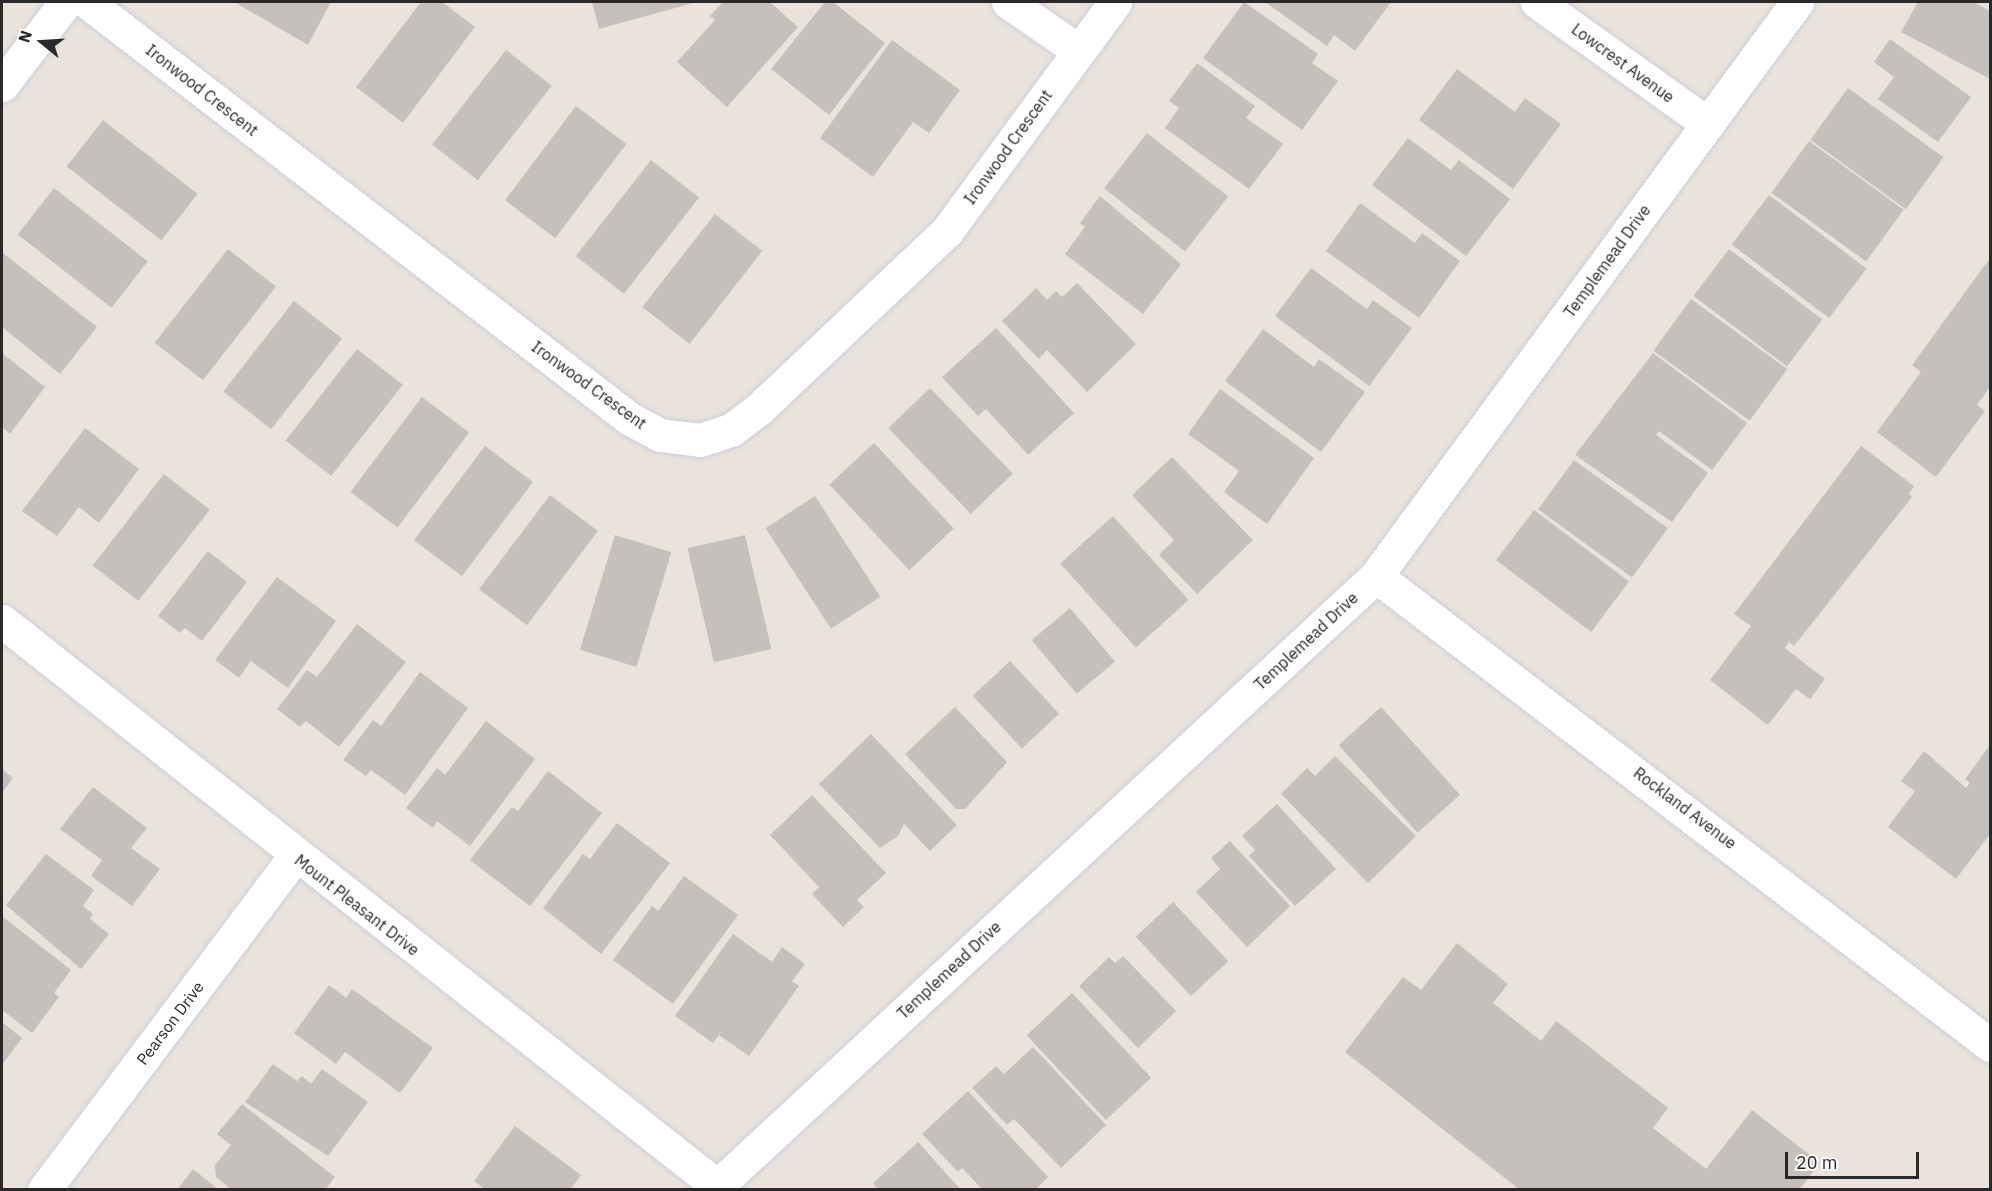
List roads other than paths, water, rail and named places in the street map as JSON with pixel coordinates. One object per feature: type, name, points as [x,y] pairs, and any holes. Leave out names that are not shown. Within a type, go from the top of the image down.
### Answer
[{"type":"street","points":[[2,85],[66,2]]},
{"type":"street","name":"Ironwood Crescent","points":[[87,2],[630,419],[660,435],[700,440],[731,430],[761,407],[947,231],[1115,2]]},
{"type":"street","points":[[1008,2],[1079,51]]},
{"type":"street","name":"Lowcrest Avenue","points":[[1538,2],[1708,124]]},
{"type":"street","name":"Templemead Drive","points":[[714,1187],[1376,576],[1797,2]]},
{"type":"street","name":"Rockland Avenue","points":[[1376,576],[1990,1045]]},
{"type":"street","name":"Mount Pleasant Drive","points":[[2,621],[714,1187]]},
{"type":"street","name":"Pearson Drive","points":[[44,1190],[295,856]]}]
